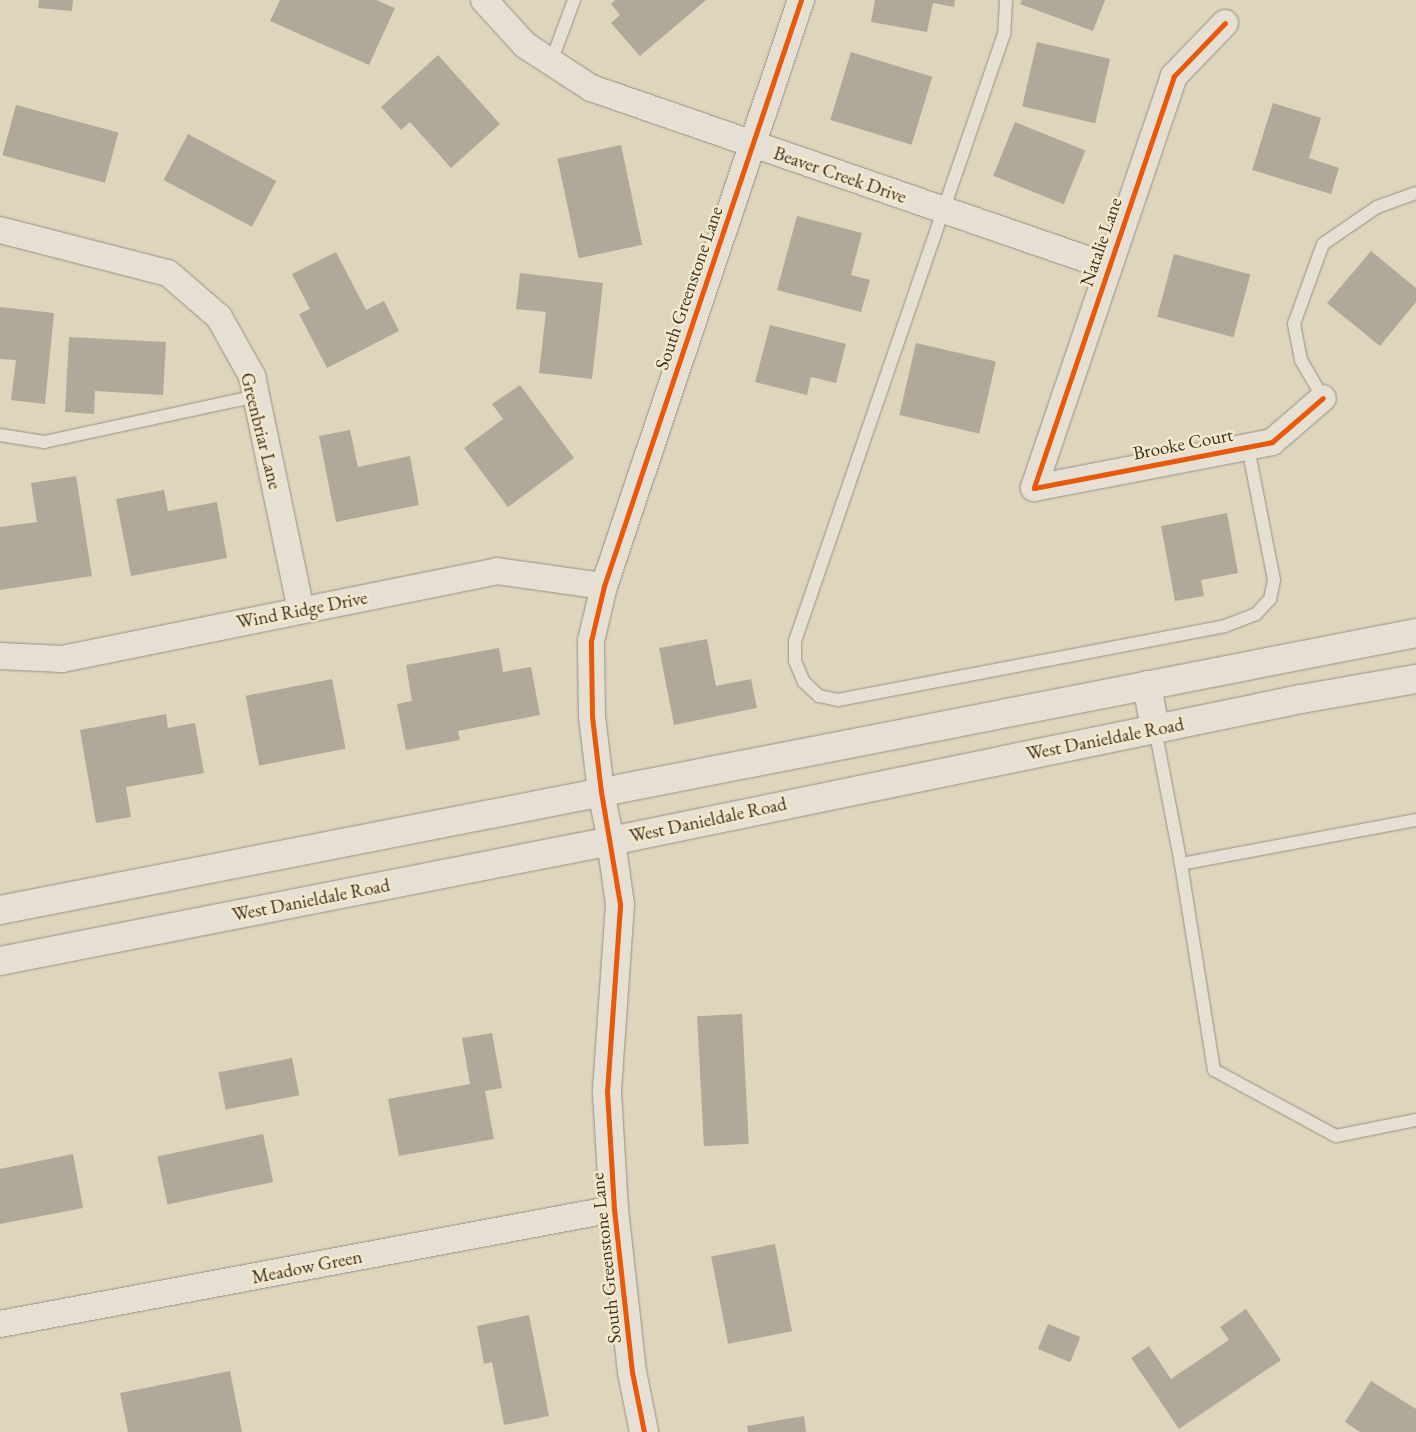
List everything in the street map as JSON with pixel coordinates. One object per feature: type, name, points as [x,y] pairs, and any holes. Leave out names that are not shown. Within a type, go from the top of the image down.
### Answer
[{"type":"main road","points":[[0,910],[1416,633]]},
{"type":"main road","name":"West Danieldale Road","points":[[0,961],[611,841],[1155,729],[1416,679]]},
{"type":"main road","points":[[1147,685],[1155,729]]},
{"type":"main road","name":"South Greenstone Lane","points":[[611,841],[620,904],[607,1092],[614,1209],[632,1372],[644,1432]]},
{"type":"street","name":"Beaver Creek Drive","points":[[484,0],[526,45],[591,88],[1108,267]]},
{"type":"street","name":"South Greenstone Lane","points":[[611,841],[601,792],[592,717],[591,641],[604,586],[754,145],[801,0]]},
{"type":"street","name":"Natalie Lane","points":[[1034,488],[1174,76],[1225,23]]},
{"type":"street","name":"Greenbriar Lane","points":[[0,230],[168,273],[219,317],[252,376],[301,610]]},
{"type":"street","name":"Brooke Court","points":[[1034,488],[1272,442],[1322,398]]},
{"type":"street","name":"Wind Ridge Drive","points":[[0,656],[62,659],[497,571],[604,586]]},
{"type":"street","name":"Meadow Green","points":[[0,1324],[614,1209]]},
{"type":"lane","points":[[551,62],[574,0]]},
{"type":"lane","points":[[1006,0],[1004,34],[795,641],[795,661],[804,682],[819,696],[838,700],[1225,626],[1256,614],[1270,599],[1274,580],[1248,447]]},
{"type":"lane","points":[[1322,398],[1301,360],[1294,324],[1323,244],[1377,206],[1416,193]]},
{"type":"lane","points":[[0,436],[44,442],[256,396]]},
{"type":"lane","points":[[1155,729],[1181,864],[1214,1070],[1336,1136],[1416,1120]]},
{"type":"lane","points":[[1181,864],[1416,820]]},
{"type":"building","points":[[39,0],[73,0],[72,11],[38,8]]},
{"type":"building","points":[[280,0],[376,0],[395,8],[369,65],[270,21]]},
{"type":"building","points":[[615,0],[706,0],[640,56],[611,23],[620,15],[611,4]]},
{"type":"building","points":[[875,0],[955,0],[954,7],[933,3],[927,32],[871,22]]},
{"type":"building","points":[[1022,0],[1105,0],[1093,31],[1020,4]]},
{"type":"building","points":[[1037,42],[1110,59],[1095,123],[1022,106]]},
{"type":"building","points":[[851,52],[932,77],[912,145],[830,120]]},
{"type":"building","points":[[438,55],[500,124],[451,168],[410,122],[401,130],[381,107]]},
{"type":"building","points":[[1273,103],[1321,118],[1309,158],[1339,168],[1331,194],[1252,170]]},
{"type":"building","points":[[16,105],[118,132],[105,183],[3,155]]},
{"type":"building","points":[[1015,122],[1085,150],[1064,204],[993,176]]},
{"type":"building","points":[[188,134],[276,181],[252,227],[164,180]]},
{"type":"building","points":[[621,145],[642,245],[579,258],[557,159]]},
{"type":"building","points":[[797,216],[862,233],[851,275],[870,280],[861,312],[777,290]]},
{"type":"building","points":[[1371,251],[1416,288],[1416,302],[1380,346],[1327,303]]},
{"type":"building","points":[[336,252],[366,310],[384,301],[399,331],[327,368],[299,314],[310,309],[292,274]]},
{"type":"building","points":[[1174,254],[1250,274],[1233,337],[1157,317]]},
{"type":"building","points":[[520,273],[603,283],[592,379],[539,373],[546,312],[516,309]]},
{"type":"building","points":[[0,307],[54,313],[45,404],[11,400],[16,360],[0,359]]},
{"type":"building","points":[[770,325],[846,344],[836,383],[811,377],[807,395],[755,382]]},
{"type":"building","points":[[69,337],[166,342],[163,395],[95,391],[94,414],[65,412]]},
{"type":"building","points":[[916,343],[996,361],[979,434],[899,415]]},
{"type":"building","points":[[520,385],[574,458],[508,507],[464,448],[503,419],[492,404]]},
{"type":"building","points":[[350,430],[358,467],[410,456],[419,505],[336,522],[319,436]]},
{"type":"building","points":[[76,476],[92,576],[0,590],[0,527],[37,522],[31,483]]},
{"type":"building","points":[[164,490],[168,511],[217,502],[227,558],[131,576],[116,499]]},
{"type":"building","points":[[1227,513],[1238,573],[1201,580],[1204,596],[1175,601],[1161,526]]},
{"type":"building","points":[[707,639],[716,686],[751,679],[757,708],[674,725],[659,648]]},
{"type":"building","points":[[499,648],[503,672],[531,667],[540,715],[458,731],[460,740],[406,750],[397,704],[412,701],[406,665]]},
{"type":"building","points":[[332,679],[346,749],[259,765],[246,696]]},
{"type":"building","points":[[166,714],[168,728],[195,723],[204,773],[126,787],[131,817],[96,823],[80,730]]},
{"type":"building","points":[[742,1014],[749,1144],[704,1146],[697,1016]]},
{"type":"building","points":[[492,1033],[502,1088],[485,1091],[494,1139],[399,1156],[388,1099],[470,1084],[462,1038]]},
{"type":"building","points":[[292,1058],[299,1095],[226,1110],[218,1072]]},
{"type":"building","points":[[263,1134],[273,1182],[168,1204],[157,1156]]},
{"type":"building","points":[[73,1154],[83,1208],[0,1224],[0,1169]]},
{"type":"building","points":[[775,1244],[792,1331],[728,1344],[711,1256]]},
{"type":"building","points":[[1246,1309],[1281,1360],[1179,1429],[1131,1358],[1149,1346],[1171,1379],[1229,1340],[1220,1327]]},
{"type":"building","points":[[529,1315],[549,1416],[504,1425],[492,1362],[484,1364],[477,1326]]},
{"type":"building","points":[[1048,1324],[1080,1337],[1070,1362],[1038,1349]]},
{"type":"building","points":[[230,1371],[242,1432],[128,1432],[120,1393]]},
{"type":"building","points":[[1371,1381],[1416,1409],[1416,1432],[1360,1432],[1345,1422]]},
{"type":"building","points":[[804,1416],[806,1432],[748,1432],[747,1426]]},
{"type":"cycle path","points":[[644,1432],[632,1372],[614,1209],[607,1092],[620,904],[601,792],[592,717],[591,641],[604,586],[801,0]]},
{"type":"cycle path","points":[[1225,23],[1174,76],[1034,488],[1272,442],[1323,398]]}]
